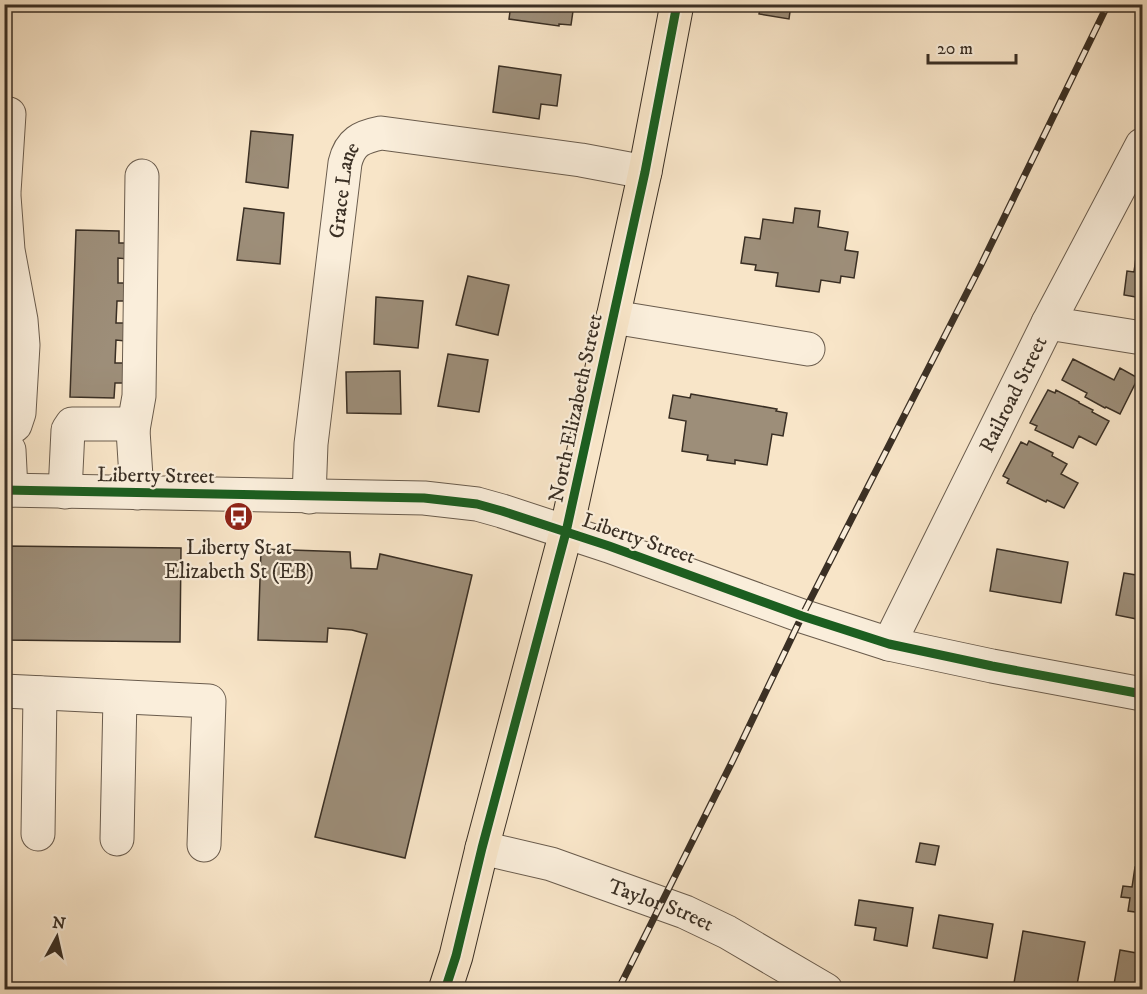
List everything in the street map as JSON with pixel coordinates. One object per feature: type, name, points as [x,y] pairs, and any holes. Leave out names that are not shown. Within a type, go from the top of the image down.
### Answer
[{"type":"main road","name":"North Elizabeth Street","points":[[445,990],[456,956],[482,848],[566,532],[645,172],[677,4]]},
{"type":"street","points":[[4,433],[15,425],[19,413],[22,345],[21,320],[8,250],[4,194],[9,114]]},
{"type":"street","name":"Grace Lane","points":[[309,497],[311,444],[345,163],[347,153],[357,142],[364,136],[381,133],[582,160],[645,172]]},
{"type":"street","name":"Railroad Street","points":[[889,644],[1048,323],[1143,145]]},
{"type":"street","points":[[137,493],[133,430],[139,396],[142,176]]},
{"type":"street","points":[[613,317],[808,349]]},
{"type":"street","points":[[1048,323],[1143,338]]},
{"type":"street","points":[[65,492],[68,430],[72,424],[123,424],[133,430]]},
{"type":"street","points":[[4,445],[9,450],[8,490]]},
{"type":"street","name":"Liberty Street","points":[[8,490],[424,498],[477,504],[566,532],[802,616],[889,644],[1143,694]]},
{"type":"street","points":[[4,691],[208,701],[204,845]]},
{"type":"street","points":[[38,834],[40,693]]},
{"type":"street","points":[[117,838],[120,697]]},
{"type":"street","name":"Taylor Street","points":[[482,848],[551,864],[685,912],[727,932],[826,990]]},
{"type":"building","points":[[511,4],[574,4],[571,25],[559,24],[559,26],[509,19]]},
{"type":"building","points":[[761,4],[791,4],[789,19],[759,14]]},
{"type":"building","points":[[499,66],[561,75],[557,106],[541,104],[539,119],[493,112]]},
{"type":"building","points":[[251,131],[293,135],[288,188],[246,182]]},
{"type":"building","points":[[244,208],[284,213],[280,264],[237,260]]},
{"type":"building","points":[[795,208],[820,211],[818,227],[848,232],[845,250],[858,252],[854,278],[841,276],[840,283],[821,280],[819,292],[776,286],[778,273],[755,270],[756,265],[741,263],[745,237],[760,239],[763,219],[793,223]]},
{"type":"building","points":[[1142,214],[1142,298],[1124,295],[1127,271],[1134,272]]},
{"type":"building","points":[[76,230],[119,231],[119,243],[128,243],[128,259],[118,258],[118,283],[128,283],[128,301],[117,301],[116,323],[126,323],[125,341],[116,340],[115,363],[123,363],[123,383],[115,383],[114,398],[70,397]]},
{"type":"building","points":[[468,276],[509,285],[498,335],[456,325]]},
{"type":"building","points":[[376,297],[423,301],[418,348],[374,344]]},
{"type":"building","points":[[448,354],[488,360],[479,412],[438,406]]},
{"type":"building","points":[[1073,359],[1114,380],[1120,368],[1138,378],[1120,414],[1085,397],[1087,393],[1062,380]]},
{"type":"building","points":[[400,371],[401,414],[347,413],[346,372]]},
{"type":"building","points":[[1048,390],[1055,393],[1056,390],[1109,421],[1096,445],[1079,436],[1073,448],[1035,430],[1037,426],[1030,423]]},
{"type":"building","points":[[691,394],[777,409],[776,411],[787,413],[783,436],[772,434],[767,465],[735,460],[735,464],[707,460],[708,455],[682,451],[686,421],[669,418],[673,395],[690,398]]},
{"type":"building","points":[[1029,441],[1053,453],[1052,456],[1067,464],[1061,474],[1078,483],[1064,508],[1007,483],[1009,479],[1003,476],[1021,442],[1027,445]]},
{"type":"building","points":[[4,546],[181,548],[180,642],[4,640]]},
{"type":"building","points":[[261,549],[350,552],[351,568],[377,569],[380,554],[472,575],[405,858],[315,837],[367,634],[328,628],[327,642],[258,640]]},
{"type":"building","points":[[997,549],[1068,562],[1061,603],[990,591]]},
{"type":"building","points":[[1124,573],[1142,576],[1142,620],[1116,615]]},
{"type":"building","points":[[920,843],[939,846],[935,865],[916,862]]},
{"type":"building","points":[[1135,867],[1142,868],[1142,913],[1128,911],[1130,898],[1121,897],[1123,886],[1132,887]]},
{"type":"building","points":[[859,900],[913,908],[907,946],[874,940],[876,928],[855,925]]},
{"type":"building","points":[[939,915],[993,924],[987,958],[933,948]]},
{"type":"building","points":[[1023,931],[1085,942],[1076,990],[1052,990],[1014,983]]},
{"type":"building","points":[[1120,950],[1142,954],[1142,990],[1113,990]]},
{"type":"railway","points":[[618,990],[802,616],[981,265],[1108,4]]},
{"type":"cycle path","points":[[445,990],[456,956],[482,848],[566,532],[645,172],[677,4]]},
{"type":"cycle path","points":[[4,490],[424,498],[477,504],[609,546],[802,616],[889,644],[1142,694]]},
{"type":"place","name":"Liberty St at Elizabeth St (EB)","points":[[239,516]]}]
